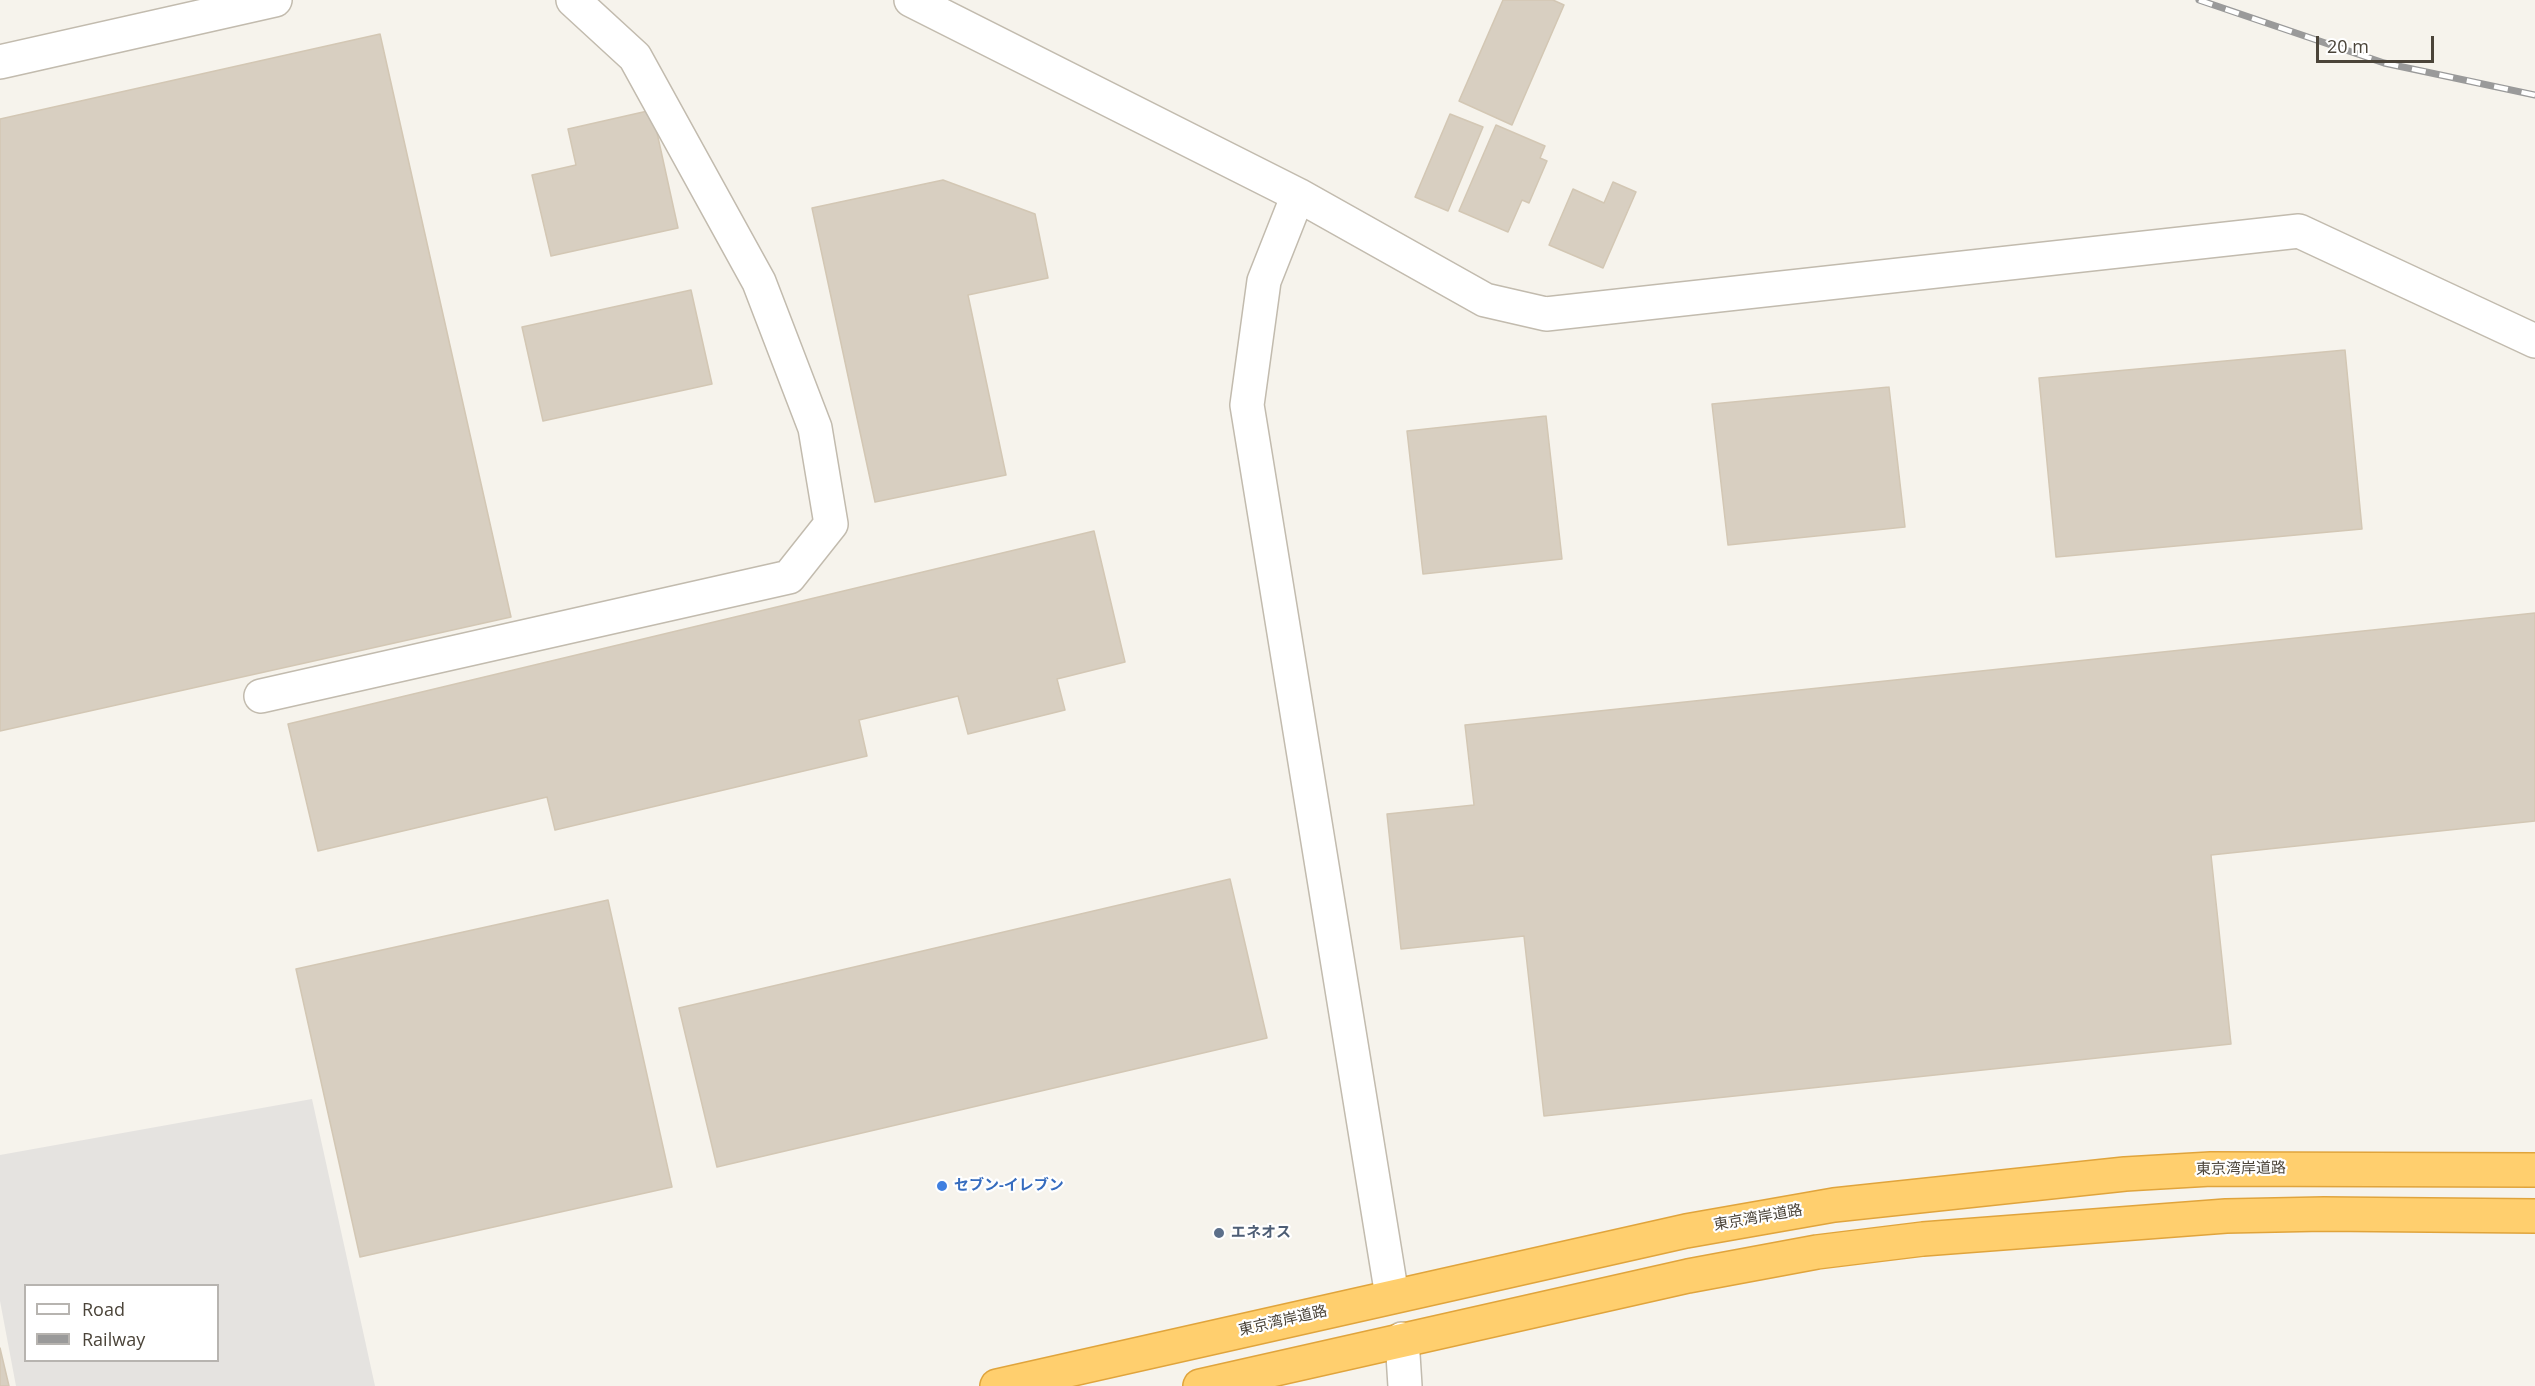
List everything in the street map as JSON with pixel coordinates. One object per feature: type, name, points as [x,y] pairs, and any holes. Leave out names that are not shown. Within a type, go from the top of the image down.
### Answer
[{"type":"highway","name":"東京湾岸道路","points":[[997,1386],[1686,1231],[1900,1197],[2125,1174],[2211,1169],[2535,1170]]},
{"type":"highway","points":[[1200,1386],[1700,1274],[1817,1252],[1923,1239],[2226,1216],[2324,1214],[2535,1216]]},
{"type":"street","points":[[0,62],[275,0]]},
{"type":"street","points":[[261,696],[789,577],[831,524],[815,428],[759,282],[635,57],[573,0]]},
{"type":"street","points":[[911,0],[1298,195],[1485,300],[1546,314],[2299,231],[2535,341]]},
{"type":"street","points":[[1298,195],[1264,281],[1247,405],[1392,1296]]},
{"type":"street","points":[[1402,1339],[1405,1386]]},
{"type":"shaded area","points":[[312,1099],[375,1386],[16,1386],[0,1301],[0,1155]]},
{"type":"building","points":[[1503,0],[1553,0],[1564,5],[1512,125],[1459,101]]},
{"type":"building","points":[[380,34],[511,617],[0,731],[0,119]]},
{"type":"building","points":[[652,110],[678,228],[551,256],[532,175],[576,165],[568,129]]},
{"type":"building","points":[[1450,114],[1483,127],[1448,211],[1415,197]]},
{"type":"building","points":[[1496,125],[1545,146],[1540,158],[1547,161],[1529,203],[1522,200],[1508,232],[1459,211]]},
{"type":"building","points":[[943,180],[1035,214],[1048,278],[968,295],[1006,475],[875,502],[812,208]]},
{"type":"building","points":[[1613,182],[1636,192],[1603,268],[1549,245],[1573,189],[1604,203]]},
{"type":"building","points":[[691,290],[712,384],[543,421],[522,327]]},
{"type":"building","points":[[2345,350],[2362,529],[2056,557],[2039,378]]},
{"type":"building","points":[[1889,387],[1905,527],[1728,545],[1712,404]]},
{"type":"building","points":[[1546,416],[1562,559],[1423,574],[1407,431]]},
{"type":"building","points":[[1094,531],[1125,662],[1057,679],[1065,710],[968,734],[958,696],[859,720],[867,756],[555,830],[547,797],[318,851],[288,724]]},
{"type":"building","points":[[2535,613],[2535,821],[2211,855],[2231,1044],[1544,1116],[1524,936],[1401,949],[1387,814],[1474,805],[1465,725]]},
{"type":"building","points":[[1230,879],[1267,1038],[717,1167],[679,1008]]},
{"type":"building","points":[[608,900],[672,1187],[360,1257],[296,969]]},
{"type":"building","points":[[0,1348],[9,1386],[0,1386]]},
{"type":"railway","points":[[2199,0],[2384,63],[2535,95]]},
{"type":"place","name":"セブン-イレブン","points":[[942,1186]]},
{"type":"place","name":"エネオス","points":[[1219,1233]]}]
